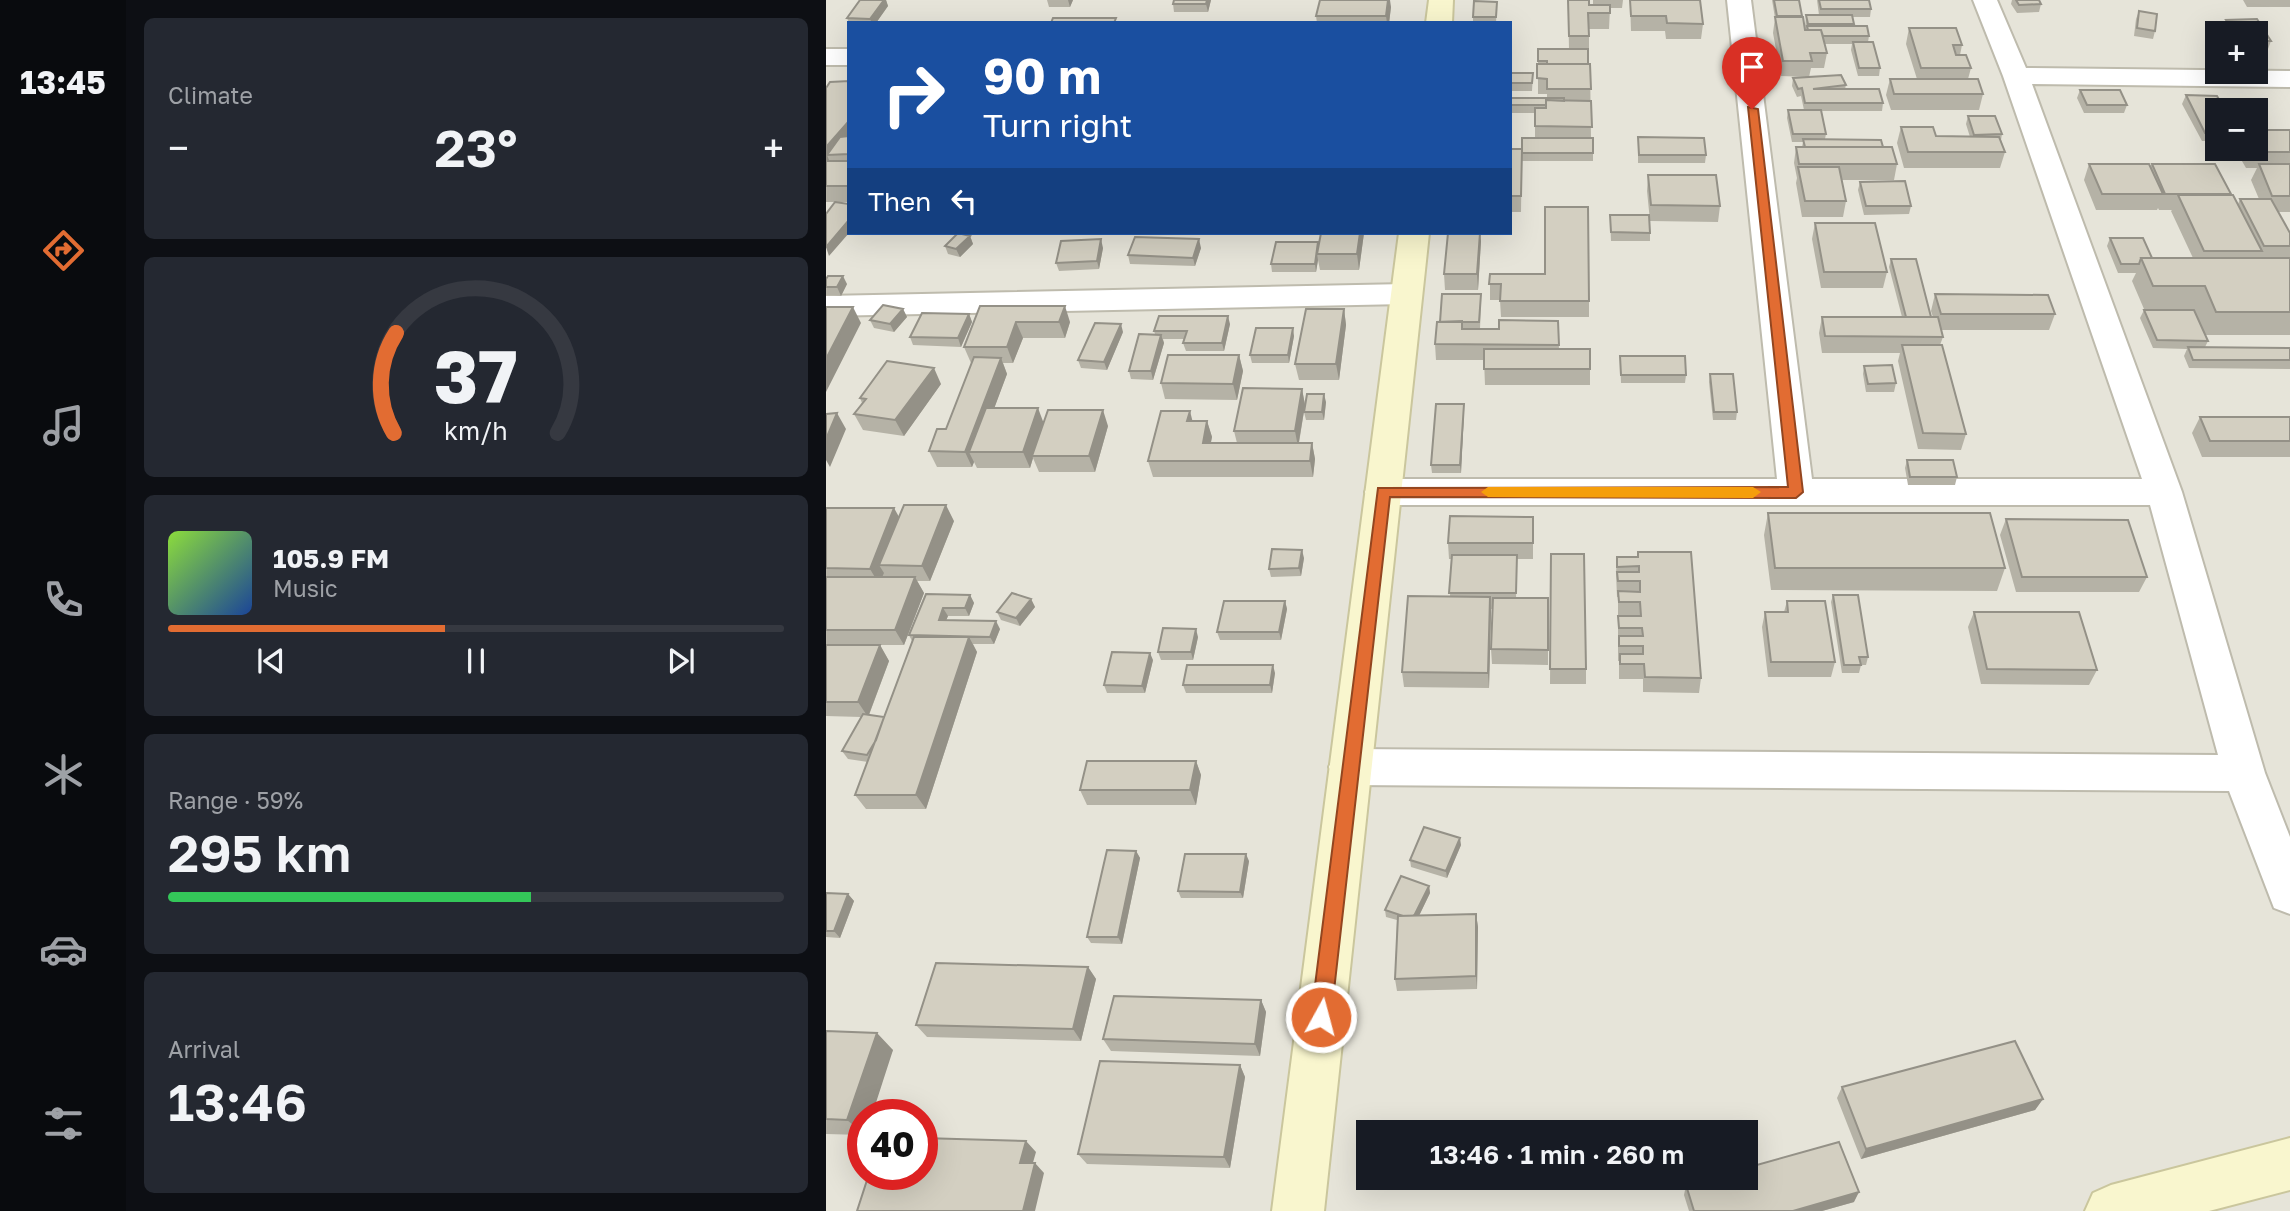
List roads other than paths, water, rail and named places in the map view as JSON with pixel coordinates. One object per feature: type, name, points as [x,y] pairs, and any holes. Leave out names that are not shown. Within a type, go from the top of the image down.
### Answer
[{"type":"street","points":[[1439,21],[1441,0]]},
{"type":"street","points":[[1740,0],[1796,492]]},
{"type":"street","points":[[1984,0],[2016,76],[2164,492],[2244,773],[2290,894]]},
{"type":"street","points":[[826,57],[847,57]]},
{"type":"street","points":[[2016,76],[2290,79]]},
{"type":"street","points":[[1298,1211],[1414,235]]},
{"type":"street","points":[[826,306],[1406,295]]},
{"type":"street","points":[[1383,492],[2164,492]]},
{"type":"street","points":[[1350,767],[2244,773]]},
{"type":"street","points":[[2111,1211],[2290,1164]]}]
